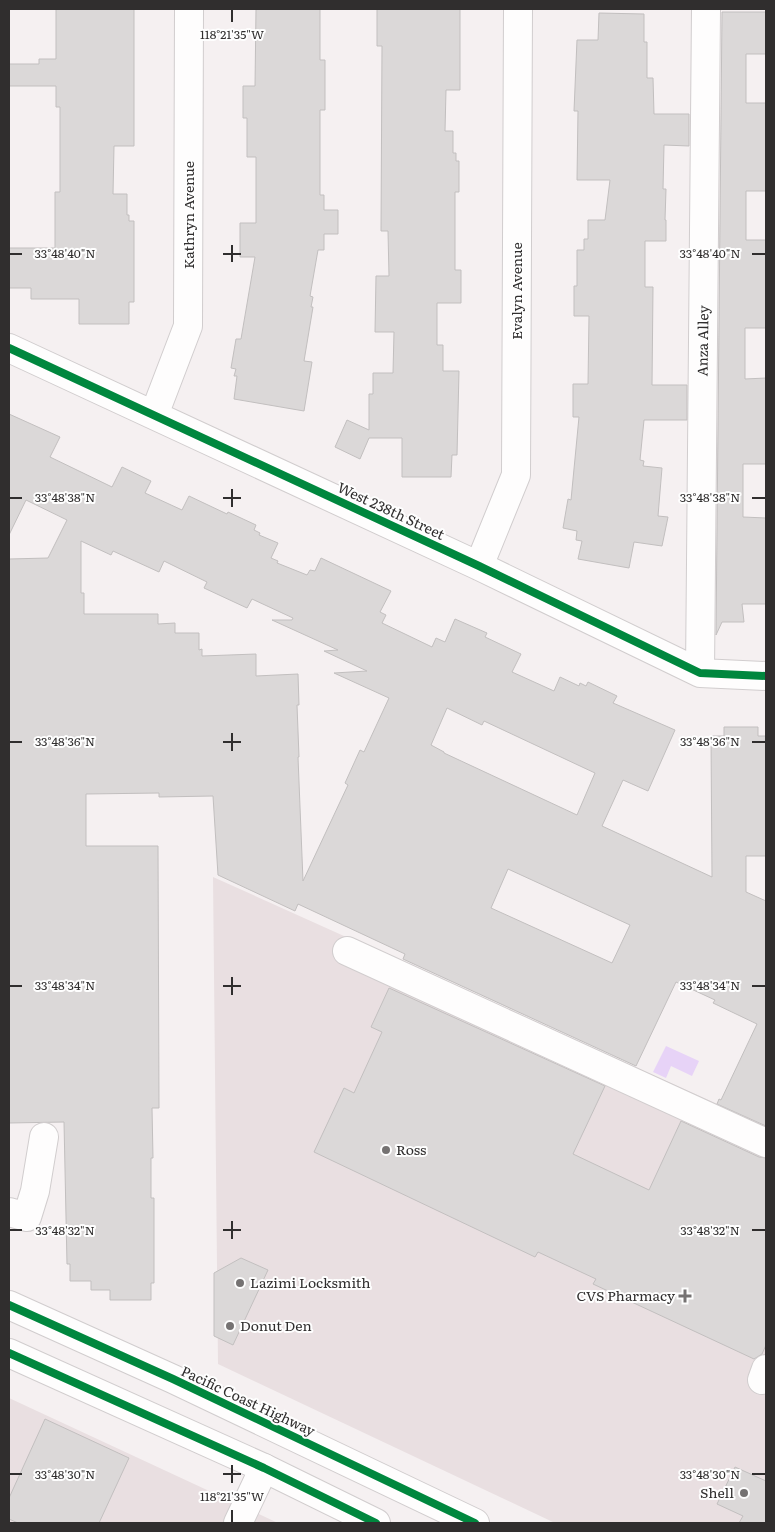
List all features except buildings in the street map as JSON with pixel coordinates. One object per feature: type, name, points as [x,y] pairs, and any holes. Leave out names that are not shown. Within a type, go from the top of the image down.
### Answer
[{"type":"main road","name":"Kathryn Avenue","points":[[154,416],[188,326],[190,9]]},
{"type":"main road","name":"Evalyn Avenue","points":[[478,566],[516,475],[518,9]]},
{"type":"main road","name":"Anza Alley","points":[[700,672],[706,9]]},
{"type":"main road","name":"West 238th Street","points":[[9,348],[478,566],[700,672],[766,676]]},
{"type":"main road","points":[[347,951],[766,1143]]},
{"type":"main road","points":[[9,1212],[27,1217],[36,1191],[44,1136]]},
{"type":"main road","name":"Pacific Coast Highway","points":[[9,1305],[281,1430],[475,1523]]},
{"type":"main road","points":[[9,1353],[264,1468],[376,1523]]},
{"type":"main road","points":[[238,1523],[281,1430]]},
{"type":"shaded area","points":[[213,877],[766,1126],[766,1523],[555,1523],[218,1364]]},
{"type":"shaded area","points":[[666,1046],[699,1061],[692,1076],[671,1066],[666,1078],[653,1072]]},
{"type":"shaded area","points":[[9,1398],[278,1523],[9,1523]]},
{"type":"cycle path","points":[[9,348],[479,566],[700,673],[766,676]]},
{"type":"cycle path","points":[[9,1305],[173,1379],[475,1523]]},
{"type":"cycle path","points":[[9,1353],[264,1468],[376,1523]]},
{"type":"place","name":"Ross","points":[[386,1150]]},
{"type":"place","name":"Lazimi Locksmith","points":[[240,1283]]},
{"type":"place","name":"CVS Pharmacy","points":[[685,1296]]},
{"type":"place","name":"Donut Den","points":[[230,1326]]},
{"type":"place","name":"Shell","points":[[744,1493]]}]
